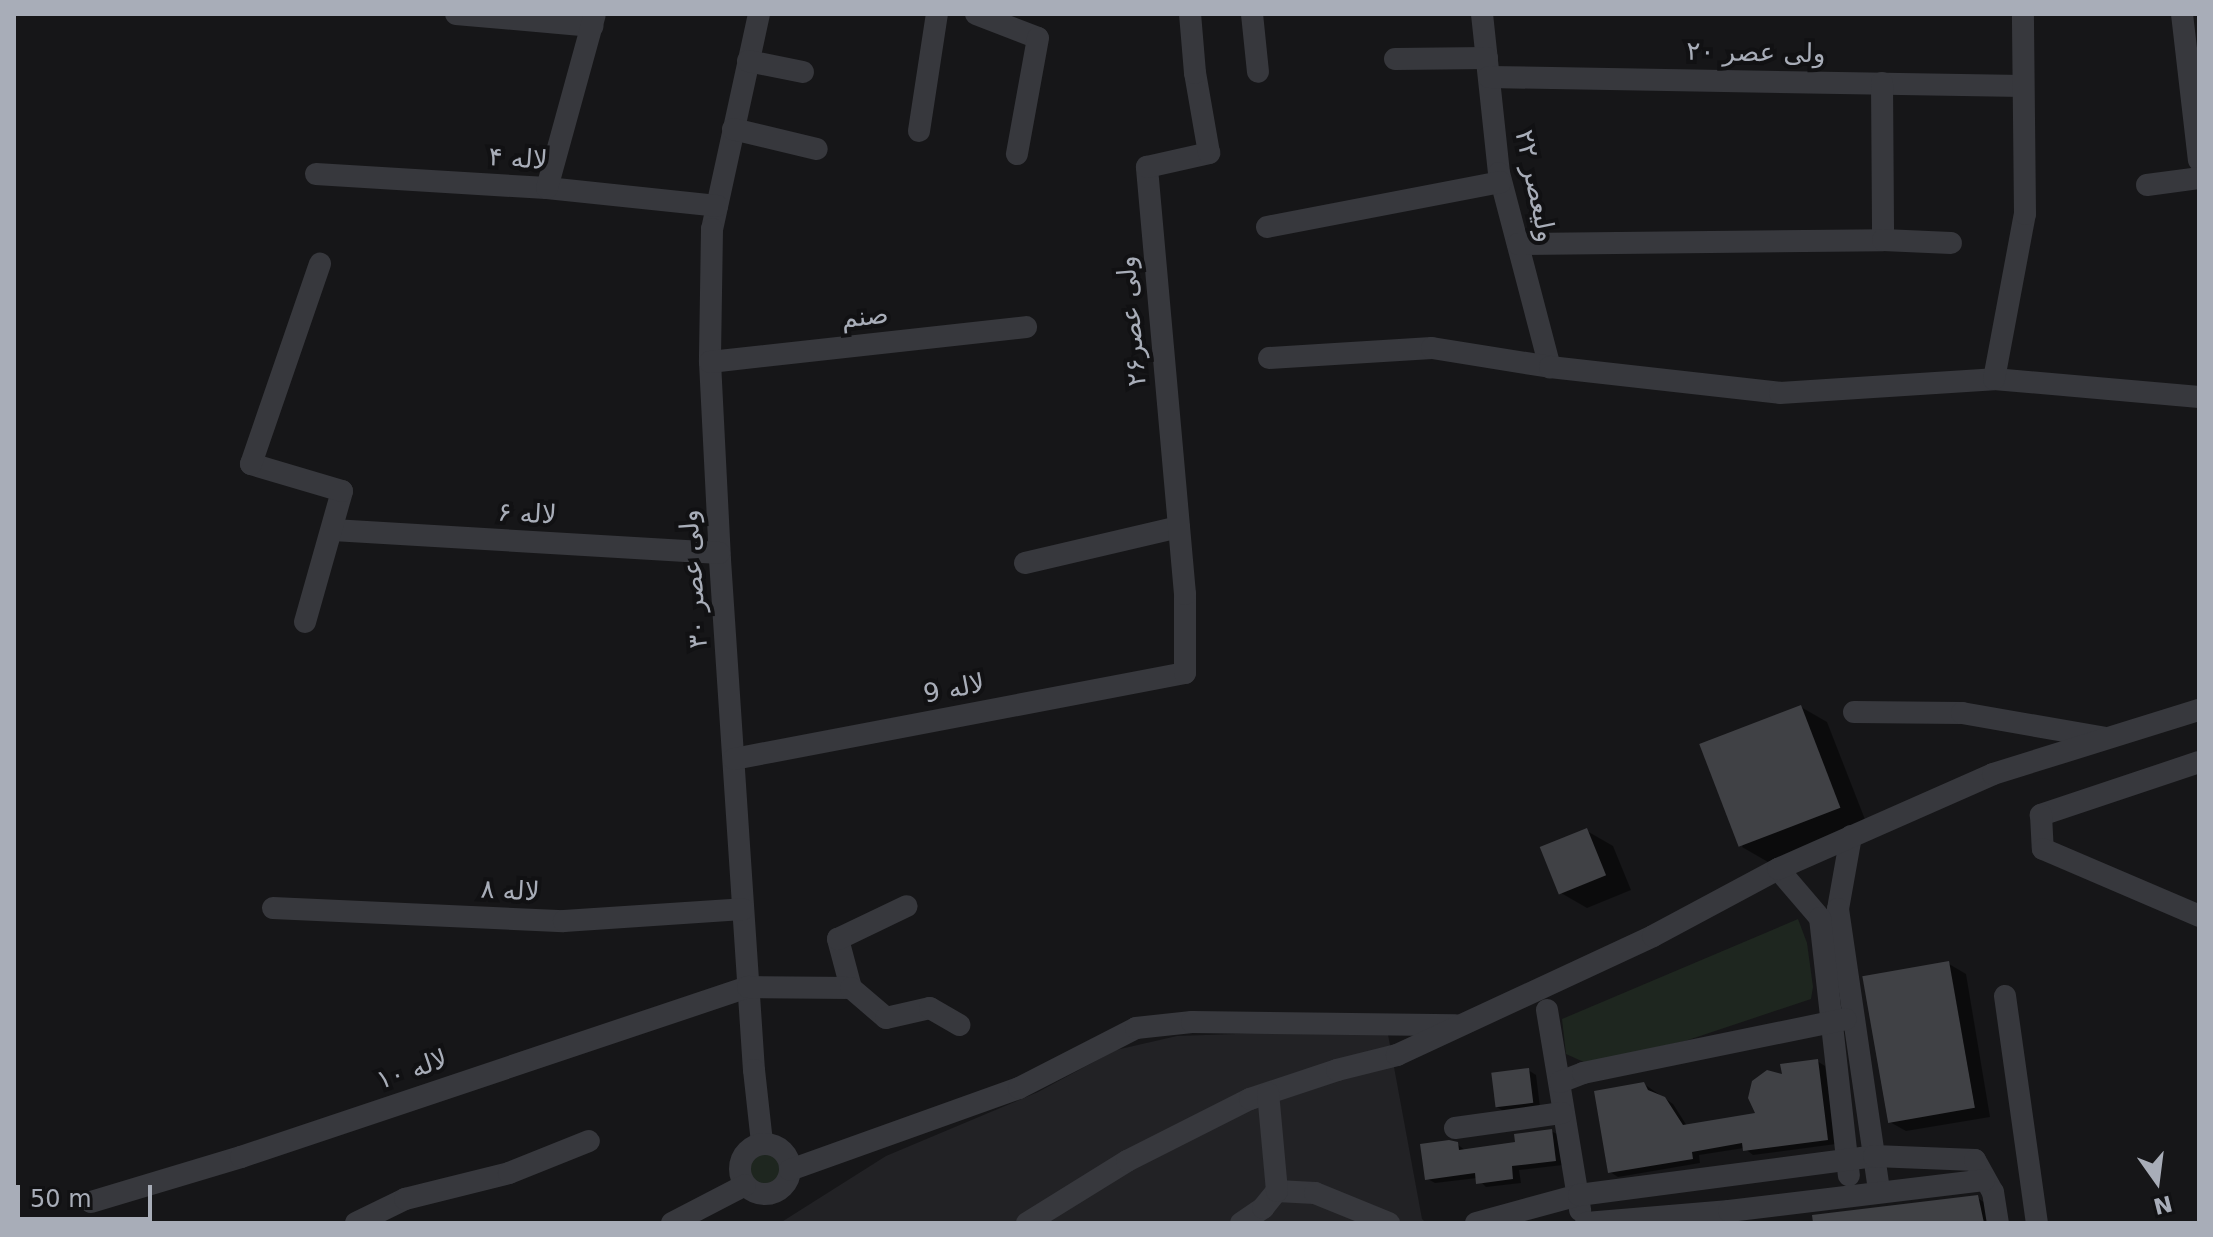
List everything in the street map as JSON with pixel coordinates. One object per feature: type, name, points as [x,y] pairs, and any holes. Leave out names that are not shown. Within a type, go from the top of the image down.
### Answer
[{"type":"street","points":[[456,14],[593,20],[547,188]]},
{"type":"street","name":"ولی عصر ۳۰","points":[[759,14],[712,229],[710,362],[719,553],[748,987],[762,1143]]},
{"type":"street","points":[[919,131],[937,14]]},
{"type":"street","points":[[976,14],[984,14],[1038,38],[1017,154]]},
{"type":"street","name":"ولی عصر۲۶","points":[[1185,673],[1185,594],[1147,167],[1209,153],[1195,73],[1190,14]]},
{"type":"street","points":[[1252,14],[1258,72]]},
{"type":"street","name":"ولیعصر ۲۲","points":[[1482,14],[1501,182],[1550,367]]},
{"type":"street","points":[[1994,379],[2025,214],[2023,14]]},
{"type":"street","points":[[2182,14],[2194,65],[2198,144]]},
{"type":"street","name":"ولی عصر ۲۰","points":[[1395,59],[1488,67],[2023,86]]},
{"type":"street","points":[[748,61],[803,72]]},
{"type":"street","points":[[1882,83],[1883,240]]},
{"type":"street","points":[[733,129],[817,149]]},
{"type":"street","name":"لاله ۴","points":[[316,174],[547,188],[717,206]]},
{"type":"street","points":[[2147,185],[2199,178]]},
{"type":"street","points":[[1267,227],[1501,182]]},
{"type":"street","points":[[1518,244],[1883,240],[1951,243]]},
{"type":"street","points":[[305,622],[342,491],[251,464],[320,264]]},
{"type":"street","name":"صنم","points":[[710,362],[1026,327]]},
{"type":"street","points":[[1269,358],[1432,348],[1550,367],[1780,393],[1994,379],[2199,397]]},
{"type":"street","points":[[1025,563],[1179,527]]},
{"type":"street","name":"لاله ۶","points":[[333,530],[719,553]]},
{"type":"street","name":"لاله 9","points":[[734,759],[1185,673]]},
{"type":"street","points":[[1027,1223],[1127,1161],[1268,1093],[1337,1070],[1397,1055],[1653,936],[1778,869],[1851,836],[1993,774],[2199,710]]},
{"type":"street","points":[[1854,712],[1962,713],[2107,738]]},
{"type":"street","points":[[2199,762],[2041,815],[2043,849],[2199,916]]},
{"type":"street","points":[[1851,836],[1838,909],[1879,1191]]},
{"type":"street","points":[[1778,869],[1820,918],[1849,1161],[1849,1196]]},
{"type":"street","points":[[907,906],[838,939],[851,988],[886,1018],[930,1008],[959,1025]]},
{"type":"street","name":"لاله ۸","points":[[273,908],[564,921],[743,909]]},
{"type":"street","name":"لاله ۱۰","points":[[91,1202],[241,1157],[748,987],[851,988]]},
{"type":"street","points":[[2005,996],[2037,1223]]},
{"type":"street","points":[[1547,1010],[1583,1223],[1730,1217],[1879,1191],[1984,1180]]},
{"type":"street","points":[[1560,1082],[1583,1073],[1854,1017]]},
{"type":"street","points":[[790,1170],[1019,1088],[1136,1028],[1192,1022],[1460,1026]]},
{"type":"street","points":[[1241,1223],[1263,1208],[1277,1191],[1268,1093]]},
{"type":"street","points":[[1455,1128],[1562,1113]]},
{"type":"street","points":[[356,1223],[405,1199],[509,1173],[589,1141]]},
{"type":"street","points":[[762,1143],[785,1154],[790,1170],[788,1179],[777,1191],[760,1194],[745,1185],[739,1171],[742,1156],[762,1143]]},
{"type":"street","points":[[1476,1223],[1579,1195],[1723,1179],[1874,1156],[1975,1160],[1993,1192],[1998,1223]]},
{"type":"street","points":[[1723,1179],[1730,1217]]},
{"type":"street","points":[[1699,1181],[1706,1217]]},
{"type":"street","points":[[672,1223],[745,1185]]},
{"type":"street","points":[[1277,1191],[1315,1193],[1389,1223]]},
{"type":"shaded area","points":[[1798,919],[1807,943],[1813,987],[1811,999],[1685,1041],[1586,1063],[1566,1054],[1562,1019]]},
{"type":"shaded area","points":[[1387,1029],[1422,1219],[1426,1223],[780,1223],[886,1156],[1038,1092],[1116,1050],[1177,1036]]},
{"type":"shaded area","points":[[765,1151],[777,1156],[782,1168],[777,1180],[765,1185],[753,1180],[748,1168],[753,1156]]},
{"type":"building","points":[[1801,705],[1840,808],[1739,847],[1699,744]]},
{"type":"building","points":[[1587,828],[1606,875],[1559,894],[1540,847]]},
{"type":"building","points":[[1949,961],[1975,1108],[1888,1123],[1862,976]]},
{"type":"building","points":[[1818,1059],[1828,1140],[1743,1151],[1742,1143],[1692,1152],[1693,1159],[1608,1173],[1594,1091],[1644,1082],[1648,1090],[1665,1097],[1683,1125],[1755,1113],[1748,1098],[1752,1081],[1767,1070],[1782,1074],[1780,1064]]},
{"type":"building","points":[[1529,1068],[1533,1103],[1496,1107],[1491,1073]]},
{"type":"building","points":[[1552,1129],[1556,1161],[1512,1166],[1513,1179],[1476,1184],[1475,1173],[1425,1180],[1420,1144],[1449,1140],[1458,1142],[1459,1150],[1515,1142],[1514,1134]]},
{"type":"building","points":[[1978,1195],[1984,1223],[1813,1223],[1812,1215]]}]
